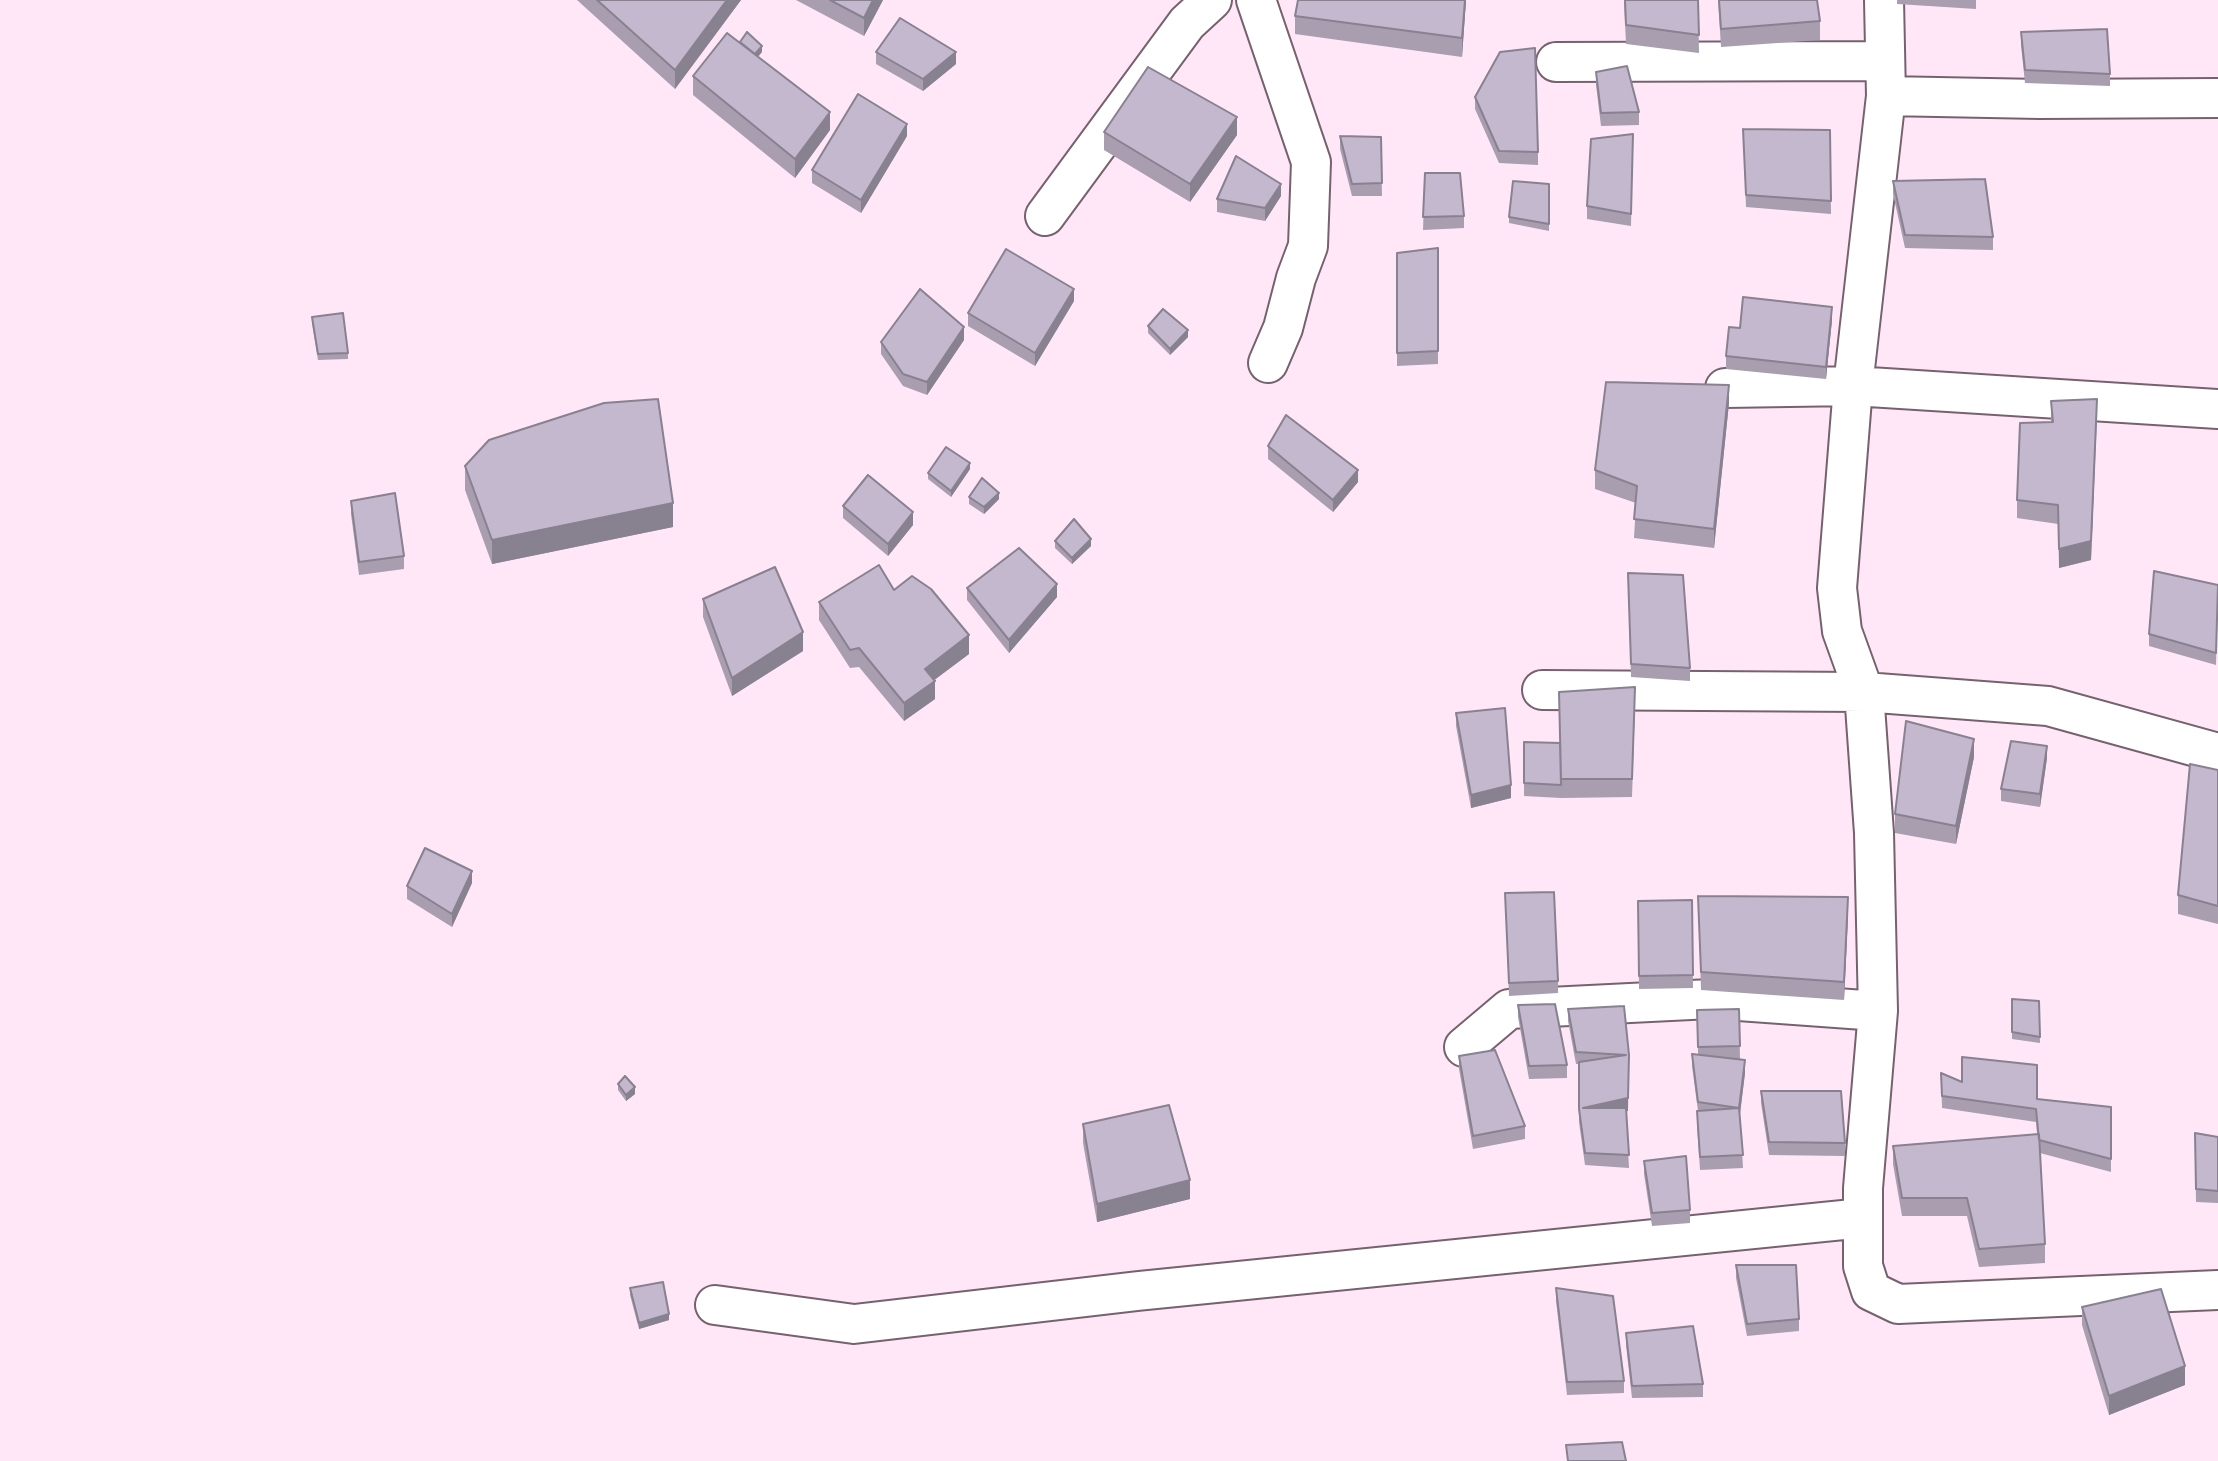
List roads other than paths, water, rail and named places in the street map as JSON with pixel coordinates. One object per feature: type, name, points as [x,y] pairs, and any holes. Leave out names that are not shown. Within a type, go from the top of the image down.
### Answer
[{"type":"street","points":[[1045,216],[1187,23],[1212,0]]},
{"type":"street","points":[[1256,0],[1311,162],[1308,246],[1296,278],[1283,328],[1268,363]]},
{"type":"street","points":[[1884,0],[1886,78],[1853,387],[1837,588],[1842,631],[1864,692],[1874,833],[1878,1011],[1863,1188],[1863,1266],[1871,1291],[1898,1304],[2218,1290]]},
{"type":"street","points":[[1556,62],[1886,78],[2040,99],[2218,98]]},
{"type":"street","points":[[1725,388],[1853,387],[2218,409]]},
{"type":"street","points":[[1542,690],[1864,692],[2048,706],[2218,753]]},
{"type":"street","points":[[1464,1047],[1509,1009],[1712,999],[1878,1011]]},
{"type":"street","points":[[715,1305],[854,1324],[1138,1291],[1863,1218]]}]
